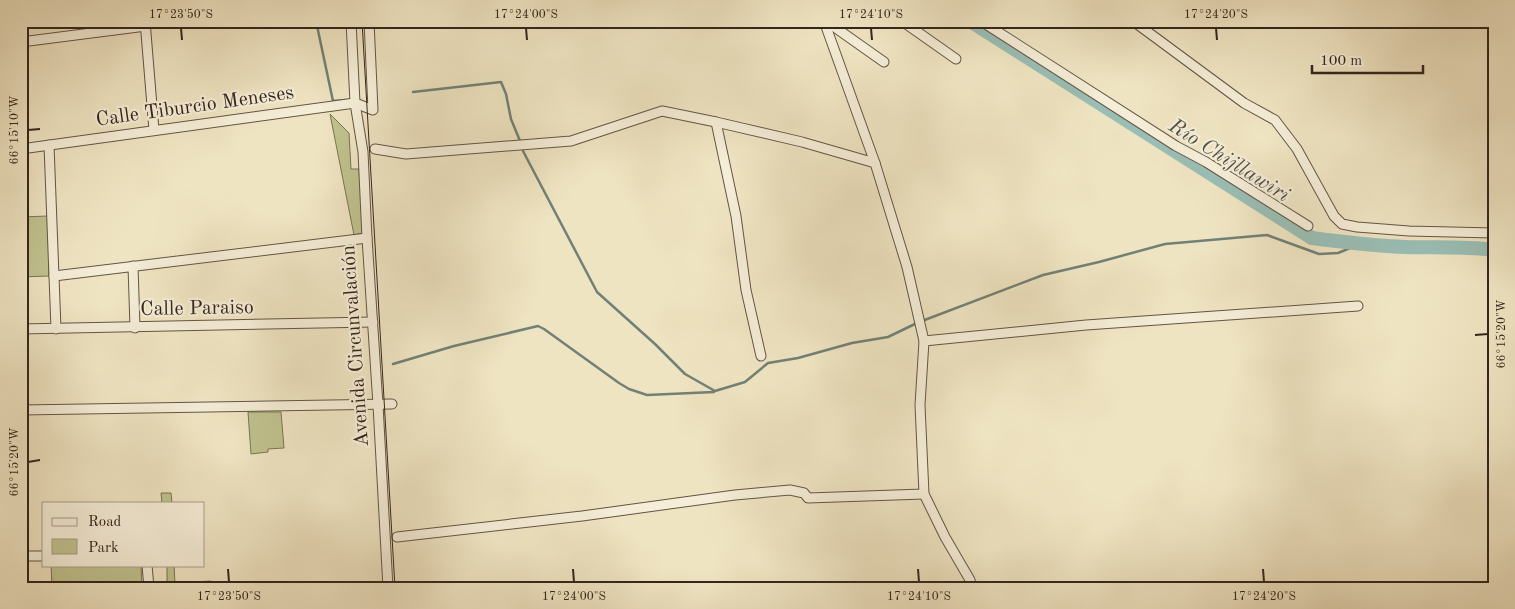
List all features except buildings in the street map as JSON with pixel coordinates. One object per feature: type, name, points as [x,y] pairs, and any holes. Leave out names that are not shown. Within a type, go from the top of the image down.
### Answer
[{"type":"street","name":"Avenida Circunvalación","points":[[351,21],[355,103],[363,152],[388,588]]},
{"type":"street","name":"Calle Tiburcio Meneses","points":[[21,149],[355,103],[373,110],[369,21]]},
{"type":"street","points":[[825,21],[884,62]]},
{"type":"street","points":[[825,21],[875,163],[907,267],[924,341],[920,405],[924,494],[970,580],[972,588]]},
{"type":"street","points":[[902,21],[956,59]]},
{"type":"street","points":[[982,21],[1176,146],[1206,162],[1308,226]]},
{"type":"street","points":[[1133,21],[1244,103],[1275,120],[1297,149],[1334,216],[1342,224],[1409,231],[1494,234]]},
{"type":"street","points":[[21,42],[146,24],[154,130]]},
{"type":"street","points":[[375,149],[406,154],[571,141],[662,111],[802,142],[875,163]]},
{"type":"street","points":[[716,122],[736,216],[746,290],[761,356]]},
{"type":"street","points":[[49,145],[56,329]]},
{"type":"street","points":[[54,276],[367,238]]},
{"type":"street","points":[[132,266],[136,328]]},
{"type":"street","points":[[924,341],[1086,325],[1358,306]]},
{"type":"street","name":"Calle Paraiso","points":[[21,329],[373,322]]},
{"type":"street","points":[[21,410],[392,404]]},
{"type":"street","points":[[397,537],[582,516],[734,495],[790,490],[804,493],[808,498],[924,494]]},
{"type":"street","points":[[21,556],[42,556]]},
{"type":"street","points":[[148,566],[149,588]]},
{"type":"green space","points":[[330,114],[349,133],[351,169],[359,169],[363,233],[354,235]]},
{"type":"green space","points":[[48,216],[49,276],[21,277],[21,217]]},
{"type":"green space","points":[[248,412],[281,412],[284,448],[268,449],[268,452],[251,454]]},
{"type":"green space","points":[[161,493],[171,493],[172,502],[162,502]]},
{"type":"green space","points":[[51,566],[141,566],[142,588],[52,588]]},
{"type":"green space","points":[[167,566],[174,566],[175,583],[211,581],[211,587],[167,588]]},
{"type":"waterway","points":[[316,21],[333,101],[346,100]]},
{"type":"waterway","name":"Río Chijllawiri","points":[[970,21],[1312,238],[1382,246],[1494,250]]},
{"type":"waterway","points":[[413,92],[501,82],[506,94],[511,119],[520,141]]},
{"type":"waterway","points":[[523,151],[597,292],[685,374],[715,391],[745,382],[768,363],[798,358],[852,343],[888,337],[917,323]]},
{"type":"waterway","points":[[922,321],[1043,275],[1165,244],[1267,235],[1319,254],[1338,253],[1360,244]]},
{"type":"waterway","points":[[393,364],[454,346],[538,326],[629,389],[647,395],[714,392]]},
{"type":"tram line","points":[[362,21],[395,588]]}]
